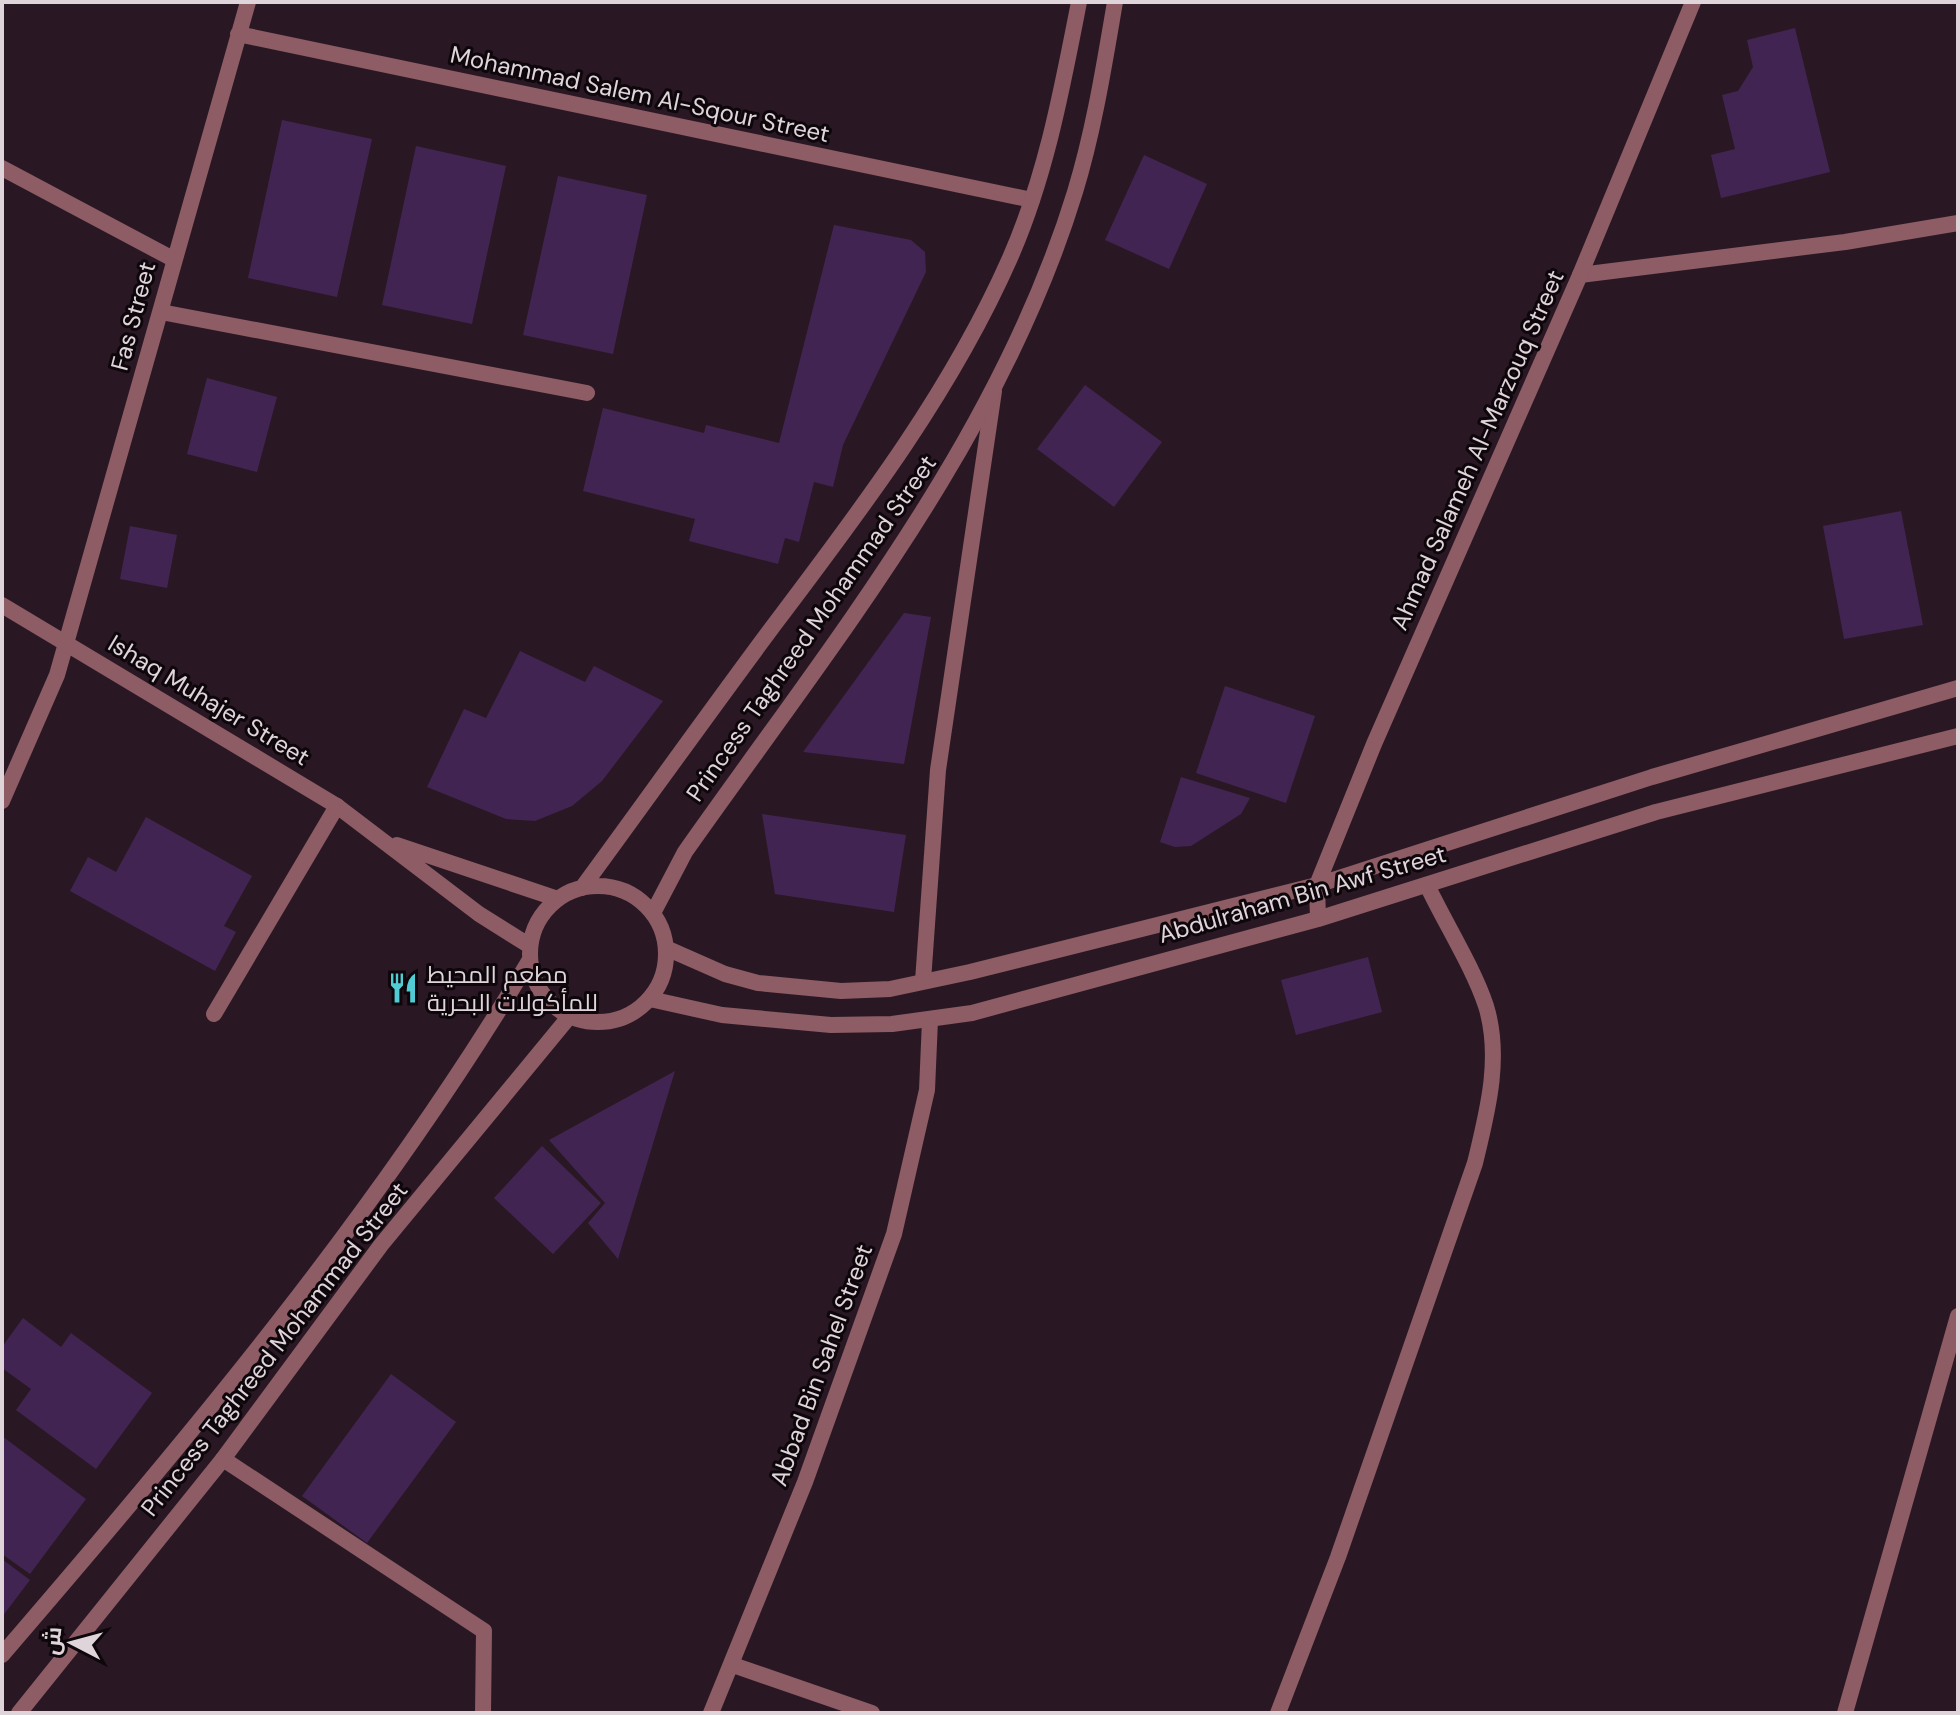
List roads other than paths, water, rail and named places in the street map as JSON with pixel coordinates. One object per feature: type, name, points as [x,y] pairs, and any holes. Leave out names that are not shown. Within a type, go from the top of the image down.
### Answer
[{"type":"street","name":"Fas Street","points":[[2,801],[43,714],[66,642],[248,2]]},
{"type":"street","name":"Princess Taghreed Mohammad Street","points":[[582,888],[871,495],[921,422],[996,287],[1032,200],[1057,112],[1079,2]]},
{"type":"street","name":"Princess Taghreed Mohammad Street","points":[[653,913],[685,852],[927,509],[994,391],[1074,195],[1093,129],[1115,2]]},
{"type":"street","name":"Ahmad Salameh Al-Marzouq Street","points":[[1318,919],[1317,885],[1374,744],[1580,275],[1693,2]]},
{"type":"street","name":"Mohammad Salem Al-Sqour Street","points":[[238,34],[1032,200]]},
{"type":"street","points":[[2,168],[173,259]]},
{"type":"street","points":[[1580,275],[1845,242],[1958,223]]},
{"type":"street","points":[[161,312],[587,393]]},
{"type":"street","points":[[923,981],[938,770],[994,391]]},
{"type":"street","name":"Ishaq Muhajer Street","points":[[2,605],[337,806],[530,953]]},
{"type":"street","name":"Abdulraham Bin Awf Street","points":[[666,948],[725,974],[803,989],[890,989],[970,972],[1317,885],[1652,777],[1958,688]]},
{"type":"street","name":"Abdulraham Bin Awf Street","points":[[650,999],[770,1021],[831,1025],[930,1020],[972,1013],[1318,919],[1656,812],[1958,736]]},
{"type":"street","points":[[214,1014],[337,806]]},
{"type":"street","name":"Ishaq Muhajer Street","points":[[387,842],[558,899]]},
{"type":"street","points":[[602,885],[639,899],[653,913],[666,948],[663,975],[650,999],[633,1013],[613,1022],[591,1023],[569,1017],[542,995],[530,953],[544,911],[558,899],[582,888],[602,885]]},
{"type":"street","points":[[1278,1713],[1338,1557],[1475,1163],[1490,1101],[1493,1054],[1486,1006],[1427,885]]},
{"type":"street","name":"Princess Taghreed Mohammad Street","points":[[2,1655],[187,1440],[283,1315],[477,1049],[530,953]]},
{"type":"street","name":"Princess Taghreed Mohammad Street","points":[[19,1713],[223,1459],[381,1245],[569,1017]]},
{"type":"street","name":"Abbad Bin Sahel Street","points":[[711,1713],[805,1482],[894,1234],[927,1090],[930,1020]]},
{"type":"street","points":[[1845,1713],[1958,1316]]},
{"type":"street","points":[[223,1459],[484,1631],[483,1713]]},
{"type":"street","points":[[733,1665],[872,1713]]},
{"type":"place","name":"مطعم المحيط للمأكولات البحرية","points":[[403,988]]}]
